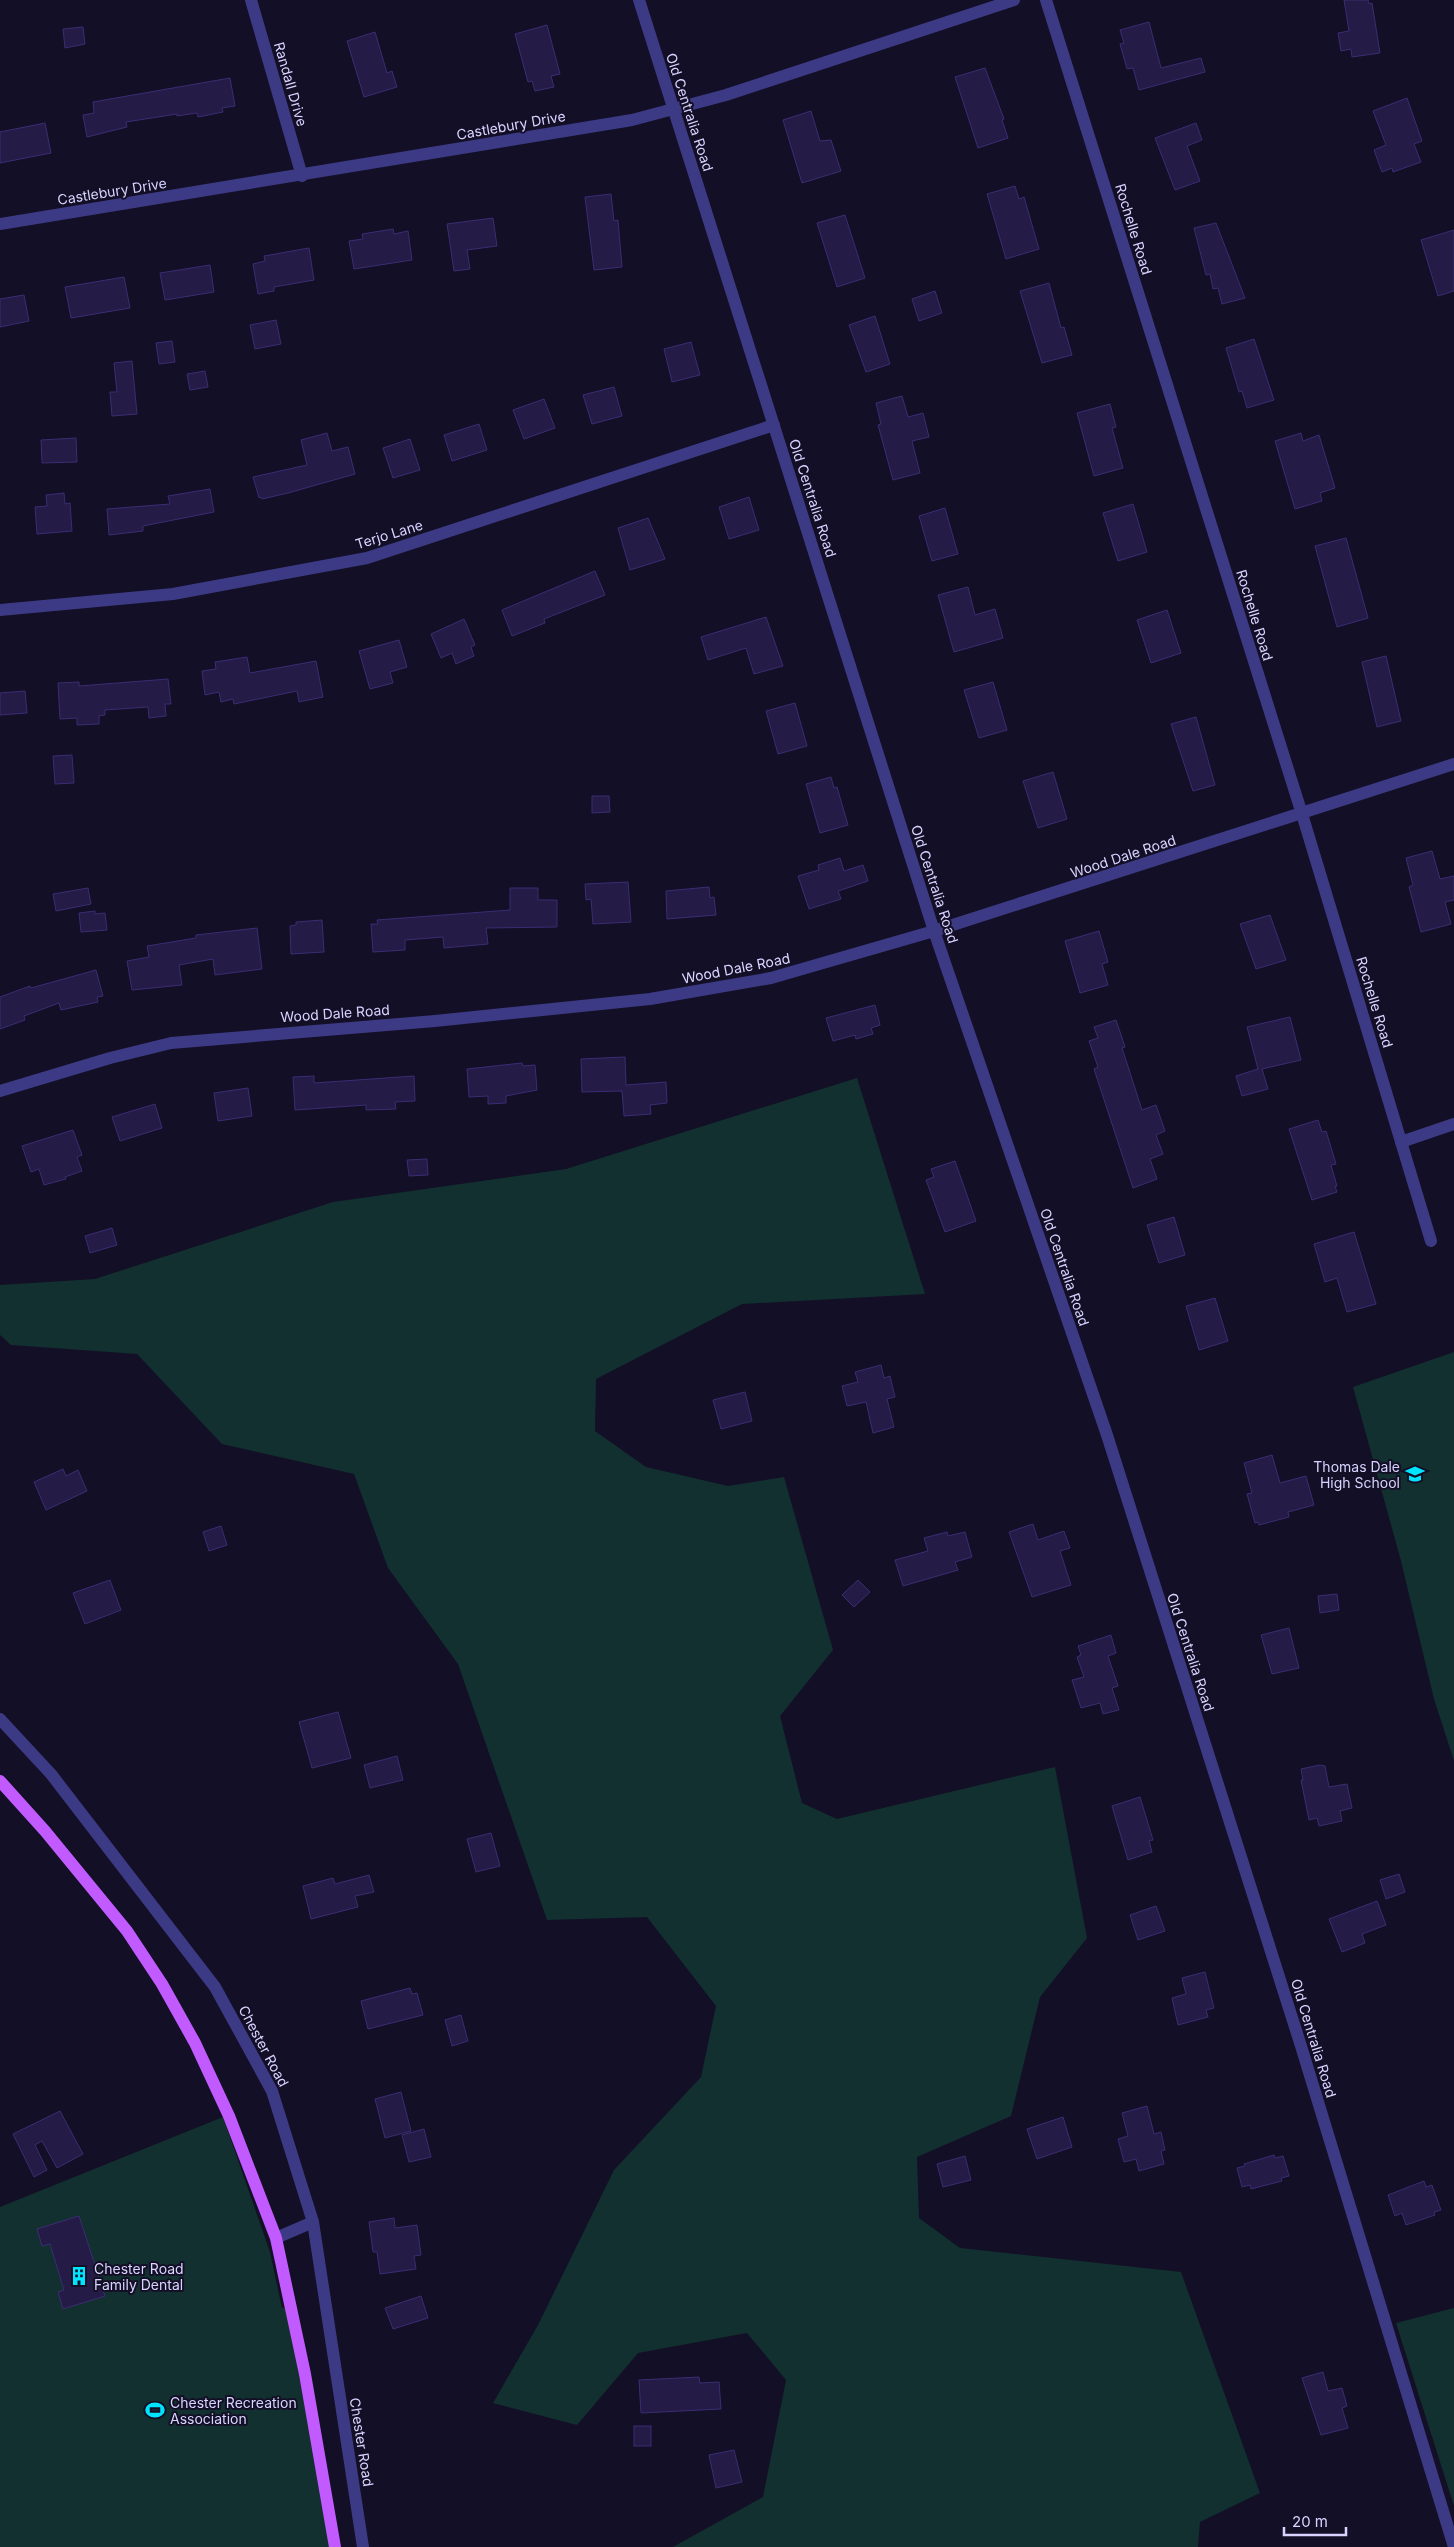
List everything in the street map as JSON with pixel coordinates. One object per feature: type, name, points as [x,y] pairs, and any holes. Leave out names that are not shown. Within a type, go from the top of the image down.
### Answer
[{"type":"main road","points":[[0,1781],[45,1831],[127,1932],[162,1984],[194,2043],[229,2116],[276,2238],[305,2374],[335,2547]]},
{"type":"street","name":"Randall Drive","points":[[251,0],[302,176]]},
{"type":"street","name":"Old Centralia Road","points":[[639,0],[934,931],[1110,1444],[1301,2046],[1454,2547]]},
{"type":"street","name":"Castlebury Drive","points":[[0,224],[302,176],[632,120],[726,95],[1014,0]]},
{"type":"street","name":"Rochelle Road","points":[[1046,0],[1302,814],[1431,1241]]},
{"type":"street","name":"Terjo Lane","points":[[0,610],[173,594],[367,558],[774,425]]},
{"type":"street","name":"Wood Dale Road","points":[[0,1091],[110,1058],[171,1043],[435,1021],[650,999],[711,990],[831,963],[1454,764]]},
{"type":"street","points":[[1401,1142],[1454,1124]]},
{"type":"street","name":"Chester Road","points":[[0,1719],[51,1774],[215,1988],[272,2091],[313,2222],[363,2547]]},
{"type":"street","points":[[276,2238],[313,2222]]},
{"type":"green space","points":[[857,1078],[925,1294],[742,1304],[596,1379],[595,1431],[646,1467],[728,1486],[784,1477],[833,1650],[780,1716],[802,1803],[837,1819],[1055,1767],[1087,1938],[1040,1997],[1011,2116],[917,2157],[919,2218],[960,2248],[1181,2272],[1260,2493],[1200,2522],[1198,2547],[673,2547],[763,2497],[786,2380],[747,2333],[638,2353],[577,2425],[493,2403],[538,2325],[614,2170],[701,2077],[716,2006],[647,1917],[547,1920],[458,1664],[388,1568],[354,1474],[222,1444],[137,1354],[11,1345],[0,1335],[0,1285],[95,1279],[333,1202],[566,1169]]},
{"type":"green space","name":"Thomas Dale High School","points":[[1454,1352],[1454,1761],[1434,1699],[1401,1561],[1353,1387]]},
{"type":"green space","points":[[223,2117],[270,2252],[282,2308],[290,2306],[335,2547],[0,2547],[0,2207]]},
{"type":"green space","points":[[1454,2308],[1454,2506],[1396,2323]]},
{"type":"building","points":[[1344,0],[1368,0],[1369,4],[1372,3],[1380,53],[1352,57],[1351,49],[1341,51],[1338,33],[1349,31]]},
{"type":"building","points":[[1149,22],[1161,68],[1201,58],[1205,72],[1139,90],[1133,68],[1127,69],[1120,44],[1124,43],[1120,30]]},
{"type":"building","points":[[547,25],[560,74],[551,76],[554,87],[535,91],[532,81],[528,82],[515,34]]},
{"type":"building","points":[[83,27],[85,44],[65,48],[63,29]]},
{"type":"building","points":[[375,32],[387,73],[392,71],[397,87],[364,97],[347,41]]},
{"type":"building","points":[[985,68],[1004,119],[1002,120],[1008,138],[978,148],[955,77]]},
{"type":"building","points":[[230,78],[235,106],[222,108],[223,112],[198,117],[197,113],[177,116],[177,114],[126,122],[127,127],[87,137],[83,115],[94,113],[93,102]]},
{"type":"building","points":[[1407,98],[1422,141],[1414,144],[1421,162],[1393,172],[1392,168],[1382,172],[1374,150],[1386,145],[1373,111]]},
{"type":"building","points":[[811,111],[820,141],[831,140],[841,171],[802,183],[783,120]]},
{"type":"building","points":[[45,123],[51,153],[0,163],[0,132]]},
{"type":"building","points":[[1196,123],[1202,140],[1187,146],[1200,181],[1175,190],[1155,138]]},
{"type":"building","points":[[1015,186],[1019,199],[1024,197],[1039,249],[1006,259],[987,194]]},
{"type":"building","points":[[611,194],[614,221],[618,220],[622,267],[594,270],[585,197]]},
{"type":"building","points":[[845,215],[865,278],[837,287],[817,223]]},
{"type":"building","points":[[493,218],[497,246],[467,250],[470,269],[454,271],[447,224]]},
{"type":"building","points":[[1216,223],[1245,298],[1222,304],[1218,288],[1213,289],[1210,274],[1206,275],[1194,228]]},
{"type":"building","points":[[393,229],[394,234],[408,231],[412,260],[354,269],[349,241],[363,239],[362,234]]},
{"type":"building","points":[[1454,230],[1454,291],[1438,296],[1421,240]]},
{"type":"building","points":[[309,248],[314,280],[274,287],[274,291],[258,294],[253,264],[265,261],[264,256]]},
{"type":"building","points":[[210,265],[214,292],[165,300],[160,273]]},
{"type":"building","points":[[124,277],[130,308],[71,318],[65,287]]},
{"type":"building","points":[[1049,283],[1061,328],[1064,327],[1072,355],[1042,363],[1020,291]]},
{"type":"building","points":[[935,291],[942,313],[919,321],[912,299]]},
{"type":"building","points":[[24,295],[29,321],[0,327],[0,299]]},
{"type":"building","points":[[875,316],[890,364],[866,372],[849,325]]},
{"type":"building","points":[[276,320],[281,344],[255,349],[250,325]]},
{"type":"building","points":[[1254,339],[1274,400],[1247,408],[1242,391],[1239,392],[1226,348]]},
{"type":"building","points":[[172,341],[175,362],[159,364],[156,343]]},
{"type":"building","points":[[691,342],[700,375],[672,382],[664,349]]},
{"type":"building","points":[[132,361],[137,414],[112,416],[110,392],[117,392],[114,363]]},
{"type":"building","points":[[205,371],[208,387],[190,390],[187,374]]},
{"type":"building","points":[[614,387],[622,416],[592,424],[583,395]]},
{"type":"building","points":[[902,396],[908,417],[923,413],[929,437],[912,441],[920,473],[893,480],[878,425],[881,424],[876,403]]},
{"type":"building","points":[[544,399],[555,428],[524,439],[513,410]]},
{"type":"building","points":[[1110,404],[1116,427],[1112,428],[1123,468],[1094,476],[1077,413]]},
{"type":"building","points":[[479,424],[487,450],[452,461],[444,435]]},
{"type":"building","points":[[327,433],[332,451],[348,447],[355,474],[288,493],[259,498],[253,477],[307,465],[301,440]]},
{"type":"building","points":[[1301,433],[1303,441],[1319,435],[1335,488],[1320,493],[1322,501],[1295,509],[1275,441]]},
{"type":"building","points":[[76,438],[77,462],[42,463],[41,440]]},
{"type":"building","points":[[410,439],[420,470],[393,478],[383,448]]},
{"type":"building","points":[[210,489],[214,512],[143,526],[143,531],[109,535],[107,509],[170,504],[168,496]]},
{"type":"building","points":[[64,493],[65,504],[70,503],[72,531],[37,534],[35,507],[47,506],[46,495]]},
{"type":"building","points":[[749,497],[759,530],[729,539],[719,507]]},
{"type":"building","points":[[1133,504],[1147,552],[1118,561],[1103,513]]},
{"type":"building","points":[[945,508],[958,554],[932,561],[919,516]]},
{"type":"building","points":[[648,518],[665,559],[630,570],[618,528]]},
{"type":"building","points":[[1346,538],[1368,618],[1337,627],[1315,546]]},
{"type":"building","points":[[595,571],[605,595],[544,619],[545,623],[512,636],[502,610]]},
{"type":"building","points":[[968,587],[975,615],[995,609],[1003,638],[954,652],[938,595]]},
{"type":"building","points":[[1167,610],[1181,653],[1151,663],[1137,620]]},
{"type":"building","points":[[766,617],[783,666],[754,674],[746,648],[708,660],[701,637]]},
{"type":"building","points":[[464,619],[475,645],[471,647],[474,656],[456,664],[452,653],[441,658],[431,634]]},
{"type":"building","points":[[399,640],[407,667],[390,672],[393,683],[370,689],[359,651]]},
{"type":"building","points":[[1386,656],[1401,721],[1377,727],[1362,662]]},
{"type":"building","points":[[247,657],[250,673],[316,661],[323,697],[299,702],[297,691],[234,704],[233,699],[221,702],[219,692],[205,695],[202,671],[216,669],[215,662]]},
{"type":"building","points":[[168,679],[171,704],[165,704],[166,716],[149,718],[148,707],[105,710],[105,715],[99,716],[99,724],[77,725],[77,718],[60,719],[58,683],[79,682],[79,686]]},
{"type":"building","points":[[993,682],[1007,730],[979,738],[964,690]]},
{"type":"building","points":[[25,691],[27,713],[0,715],[0,693]]},
{"type":"building","points":[[795,703],[807,746],[778,754],[766,711]]},
{"type":"building","points":[[1196,717],[1215,785],[1193,791],[1171,724]]},
{"type":"building","points":[[72,755],[74,783],[55,784],[53,756]]},
{"type":"building","points":[[1053,772],[1067,819],[1038,828],[1023,781]]},
{"type":"building","points":[[831,777],[834,788],[837,787],[848,825],[820,833],[806,784]]},
{"type":"building","points":[[592,796],[609,796],[610,812],[592,813]]},
{"type":"building","points":[[1432,851],[1440,879],[1454,876],[1454,900],[1445,902],[1451,924],[1421,932],[1409,887],[1413,885],[1406,858]]},
{"type":"building","points":[[840,858],[844,871],[863,865],[868,881],[838,891],[841,899],[809,909],[798,876],[819,870],[818,865]]},
{"type":"building","points":[[628,882],[631,922],[593,924],[591,899],[586,900],[585,884]]},
{"type":"building","points":[[709,887],[710,898],[714,897],[716,915],[667,919],[666,891]]},
{"type":"building","points":[[88,888],[91,904],[56,911],[53,894]]},
{"type":"building","points":[[510,888],[538,888],[538,900],[557,900],[557,927],[486,928],[488,944],[444,948],[443,937],[405,940],[405,950],[373,952],[371,924],[378,924],[377,920],[510,910]]},
{"type":"building","points":[[95,911],[95,914],[105,913],[107,930],[81,932],[79,913]]},
{"type":"building","points":[[1270,915],[1286,960],[1256,969],[1240,924]]},
{"type":"building","points":[[322,920],[324,952],[291,954],[290,926],[296,925],[296,922]]},
{"type":"building","points":[[257,928],[262,969],[215,975],[213,959],[179,965],[182,985],[132,990],[127,961],[149,957],[147,946],[196,938],[196,935]]},
{"type":"building","points":[[1099,931],[1108,962],[1102,964],[1108,985],[1080,993],[1065,941]]},
{"type":"building","points":[[96,970],[103,996],[97,997],[98,1002],[61,1010],[59,1003],[24,1016],[25,1020],[0,1029],[0,997],[30,986],[31,988]]},
{"type":"building","points":[[875,1005],[880,1025],[871,1028],[873,1034],[856,1039],[855,1035],[833,1041],[826,1018]]},
{"type":"building","points":[[1290,1017],[1301,1060],[1262,1069],[1268,1089],[1242,1096],[1236,1076],[1258,1069],[1247,1027]]},
{"type":"building","points":[[1116,1020],[1125,1047],[1122,1048],[1142,1110],[1156,1105],[1165,1131],[1156,1135],[1163,1154],[1150,1159],[1157,1179],[1133,1188],[1094,1069],[1098,1067],[1089,1041],[1098,1038],[1094,1027]]},
{"type":"building","points":[[625,1057],[626,1085],[666,1082],[667,1103],[650,1105],[651,1114],[624,1116],[622,1091],[582,1092],[581,1059]]},
{"type":"building","points":[[522,1063],[523,1066],[535,1065],[537,1090],[506,1096],[506,1103],[488,1104],[488,1096],[469,1097],[467,1069]]},
{"type":"building","points":[[314,1076],[314,1083],[414,1076],[415,1101],[395,1102],[396,1109],[366,1110],[366,1105],[295,1110],[293,1077]]},
{"type":"building","points":[[248,1088],[252,1116],[218,1121],[214,1093]]},
{"type":"building","points":[[155,1104],[162,1128],[120,1141],[112,1117]]},
{"type":"building","points":[[1318,1120],[1322,1132],[1326,1131],[1336,1164],[1331,1165],[1337,1192],[1312,1200],[1289,1129]]},
{"type":"building","points":[[73,1130],[82,1155],[77,1157],[82,1171],[65,1177],[66,1179],[44,1185],[39,1169],[31,1172],[22,1146]]},
{"type":"building","points":[[427,1159],[428,1175],[409,1176],[407,1160]]},
{"type":"building","points":[[955,1161],[976,1221],[945,1232],[926,1180],[934,1177],[931,1169]]},
{"type":"building","points":[[1174,1217],[1185,1255],[1159,1263],[1147,1225]]},
{"type":"building","points":[[112,1228],[117,1245],[90,1253],[85,1236]]},
{"type":"building","points":[[1354,1232],[1376,1304],[1347,1312],[1337,1278],[1325,1282],[1314,1244]]},
{"type":"building","points":[[1215,1298],[1228,1341],[1199,1350],[1186,1306]]},
{"type":"building","points":[[881,1365],[884,1378],[890,1376],[895,1397],[887,1399],[894,1427],[873,1433],[866,1402],[847,1406],[842,1386],[858,1382],[855,1372]]},
{"type":"building","points":[[745,1392],[752,1421],[721,1429],[713,1400]]},
{"type":"building","points":[[1272,1455],[1280,1483],[1306,1476],[1314,1505],[1288,1512],[1289,1517],[1259,1525],[1258,1522],[1255,1523],[1247,1494],[1252,1493],[1244,1463]]},
{"type":"building","points":[[63,1469],[66,1476],[78,1470],[87,1491],[46,1510],[34,1482]]},
{"type":"building","points":[[1033,1524],[1038,1540],[1064,1531],[1070,1548],[1060,1551],[1071,1585],[1032,1597],[1009,1532]]},
{"type":"building","points":[[221,1526],[227,1545],[209,1551],[203,1532]]},
{"type":"building","points":[[947,1532],[948,1536],[965,1532],[972,1557],[955,1562],[958,1570],[903,1586],[895,1560],[928,1551],[924,1538]]},
{"type":"building","points":[[110,1580],[121,1610],[85,1624],[73,1593]]},
{"type":"building","points":[[858,1580],[870,1592],[854,1607],[842,1595]]},
{"type":"building","points":[[1337,1594],[1339,1610],[1320,1613],[1318,1596]]},
{"type":"building","points":[[1289,1628],[1299,1668],[1272,1674],[1261,1635]]},
{"type":"building","points":[[1111,1635],[1116,1653],[1108,1656],[1118,1686],[1112,1688],[1119,1710],[1103,1714],[1100,1703],[1081,1708],[1072,1680],[1084,1677],[1077,1657],[1081,1655],[1078,1646]]},
{"type":"building","points":[[338,1712],[351,1758],[312,1768],[299,1722]]},
{"type":"building","points":[[397,1756],[403,1780],[370,1788],[364,1765]]},
{"type":"building","points":[[1320,1765],[1325,1766],[1329,1787],[1347,1784],[1352,1808],[1340,1811],[1342,1821],[1319,1826],[1317,1818],[1309,1820],[1301,1780],[1303,1780],[1301,1769]]},
{"type":"building","points":[[1140,1797],[1153,1840],[1149,1841],[1152,1852],[1128,1860],[1112,1806]]},
{"type":"building","points":[[491,1833],[500,1866],[476,1872],[467,1839]]},
{"type":"building","points":[[1399,1874],[1405,1892],[1386,1899],[1380,1880]]},
{"type":"building","points":[[369,1875],[374,1892],[355,1896],[358,1907],[311,1919],[303,1886],[333,1878],[335,1884]]},
{"type":"building","points":[[1377,1901],[1386,1925],[1362,1934],[1365,1943],[1342,1952],[1329,1919]]},
{"type":"building","points":[[1156,1906],[1165,1931],[1138,1940],[1130,1915]]},
{"type":"building","points":[[1205,1972],[1214,2008],[1206,2010],[1208,2017],[1178,2025],[1172,1998],[1186,1994],[1182,1978]]},
{"type":"building","points":[[410,1988],[412,1994],[417,1993],[423,2015],[368,2029],[361,2001]]},
{"type":"building","points":[[461,2015],[468,2041],[452,2046],[445,2020]]},
{"type":"building","points":[[401,2092],[411,2131],[385,2138],[375,2099]]},
{"type":"building","points":[[1147,2106],[1154,2134],[1161,2132],[1165,2150],[1161,2151],[1164,2164],[1139,2171],[1136,2159],[1124,2162],[1118,2139],[1128,2136],[1122,2113]]},
{"type":"building","points":[[60,2111],[83,2154],[57,2168],[42,2141],[35,2145],[47,2170],[34,2177],[13,2134]]},
{"type":"building","points":[[1063,2117],[1072,2147],[1037,2159],[1027,2129]]},
{"type":"building","points":[[424,2129],[431,2157],[409,2162],[402,2135]]},
{"type":"building","points":[[1274,2155],[1275,2158],[1283,2156],[1289,2176],[1281,2178],[1282,2181],[1251,2189],[1250,2185],[1242,2187],[1237,2168]]},
{"type":"building","points":[[965,2156],[971,2180],[943,2187],[937,2164]]},
{"type":"building","points":[[1424,2181],[1426,2187],[1432,2185],[1441,2210],[1434,2212],[1435,2215],[1406,2225],[1402,2213],[1395,2216],[1388,2195]]},
{"type":"building","name":"Chester Road Family Dental","points":[[79,2216],[105,2296],[63,2309],[58,2292],[64,2290],[50,2244],[42,2246],[37,2229]]},
{"type":"building","points":[[394,2218],[395,2228],[417,2225],[421,2255],[414,2256],[416,2269],[380,2274],[377,2252],[373,2252],[369,2222]]},
{"type":"building","points":[[421,2296],[428,2318],[393,2329],[385,2308]]},
{"type":"building","points":[[1323,2372],[1328,2391],[1342,2388],[1347,2406],[1342,2408],[1348,2428],[1321,2435],[1302,2378]]},
{"type":"building","points":[[699,2377],[700,2383],[719,2382],[721,2409],[641,2413],[639,2380]]},
{"type":"building","points":[[634,2426],[651,2426],[651,2446],[634,2446]]},
{"type":"building","points":[[734,2450],[742,2482],[716,2488],[709,2455]]},
{"type":"place","name":"Thomas Dale High School","points":[[1415,1474]]},
{"type":"place","name":"Chester Road Family Dental","points":[[79,2276]]},
{"type":"place","name":"Chester Recreation Association","points":[[155,2410]]}]
